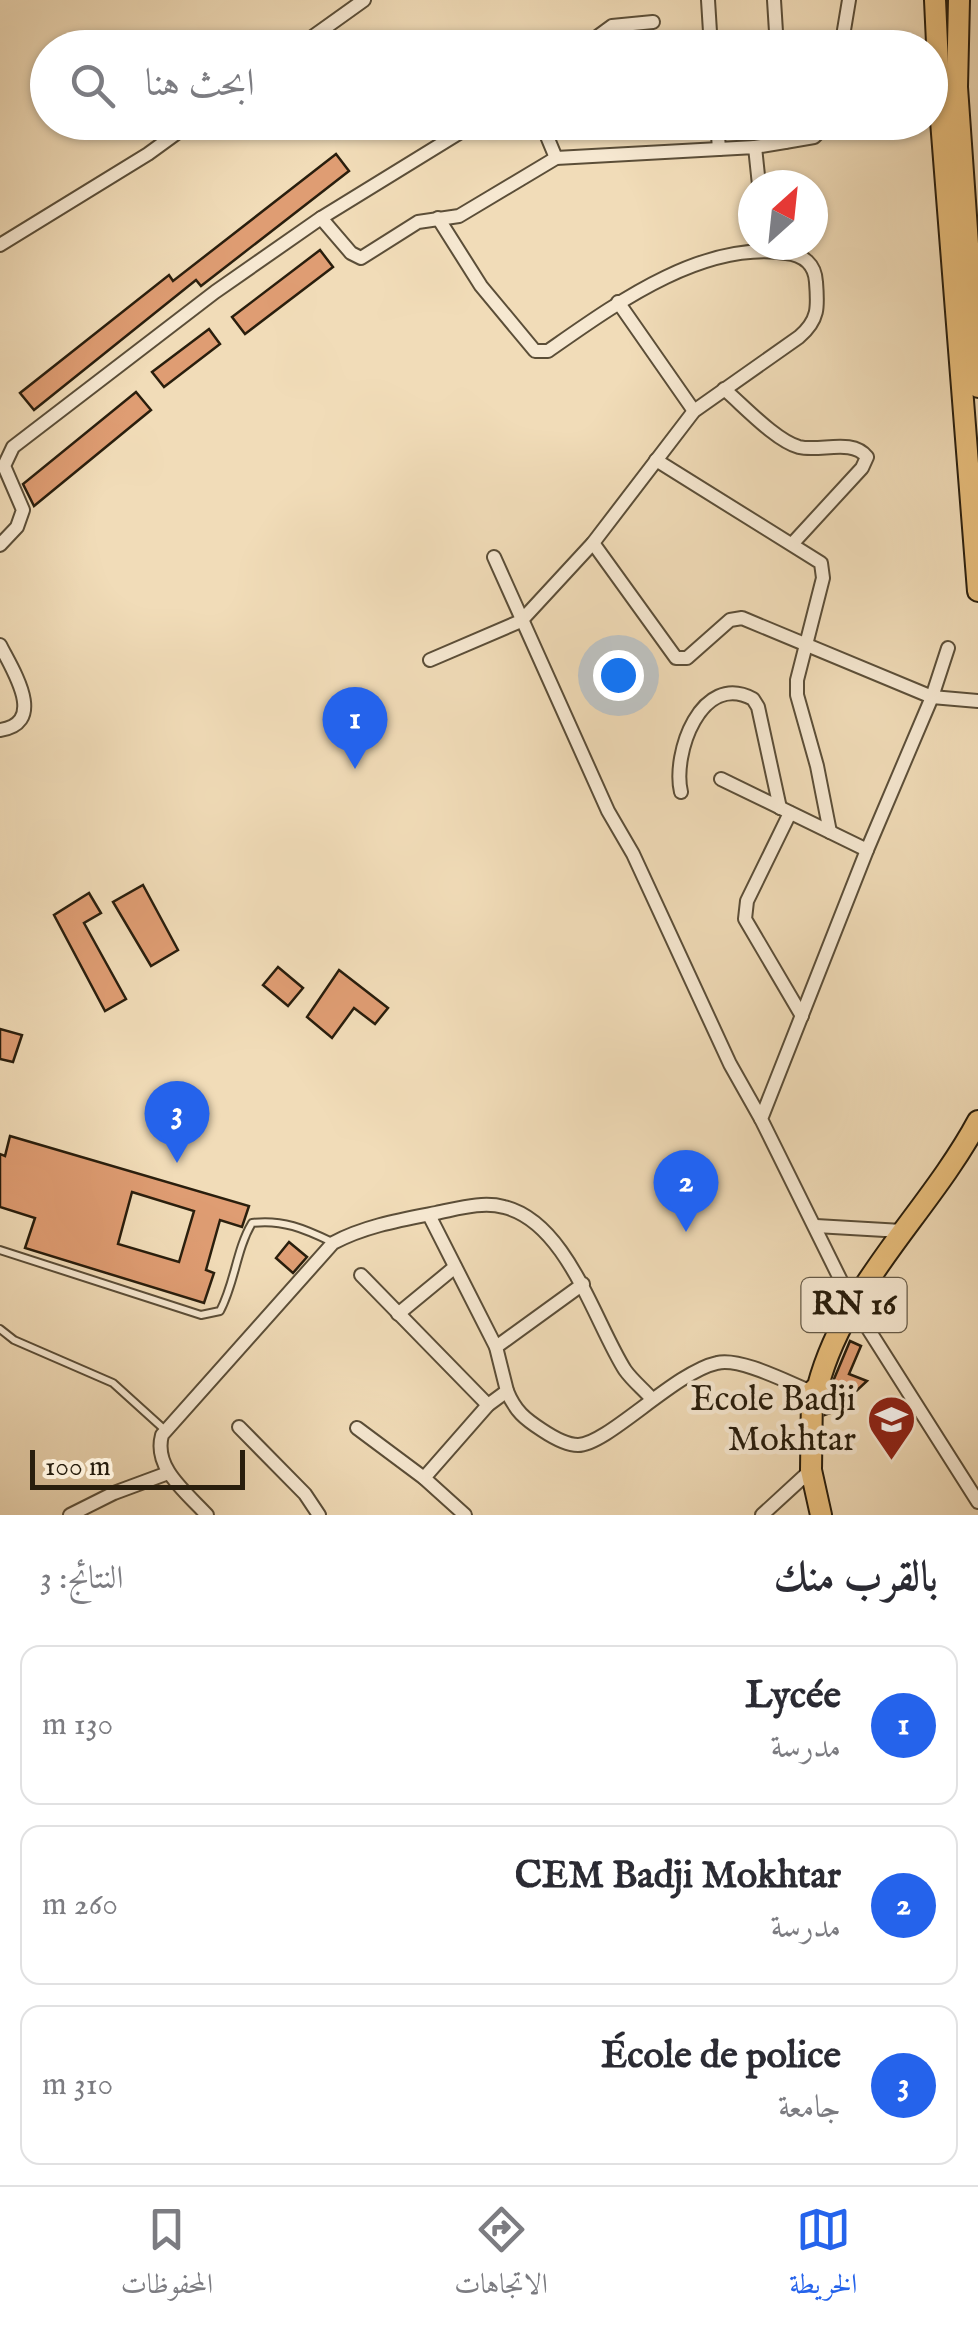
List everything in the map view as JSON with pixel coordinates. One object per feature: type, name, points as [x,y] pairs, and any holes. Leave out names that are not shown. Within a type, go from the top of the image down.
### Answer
[{"type":"main road","points":[[935,0],[937,30]]},
{"type":"main road","points":[[960,0],[956,87],[978,387]]},
{"type":"main road","points":[[943,140],[978,591]]},
{"type":"main road","name":"RN 16","points":[[821,1515],[811,1470],[812,1392],[854,1305],[978,1122]]},
{"type":"street","points":[[322,30],[364,0]]},
{"type":"street","points":[[708,0],[710,30]]},
{"type":"street","points":[[774,0],[776,30]]},
{"type":"street","points":[[844,30],[849,0]]},
{"type":"street","points":[[607,30],[612,26],[654,22]]},
{"type":"street","points":[[0,245],[167,140]]},
{"type":"street","points":[[0,545],[22,518],[23,510],[4,466],[13,447],[215,292],[321,218],[448,140]]},
{"type":"street","points":[[549,140],[556,158]]},
{"type":"street","points":[[718,140],[718,149]]},
{"type":"street","points":[[321,218],[351,253],[362,258],[418,222],[459,216],[556,158],[756,147],[800,140]]},
{"type":"street","points":[[756,147],[757,170]]},
{"type":"street","points":[[438,218],[481,286],[535,351],[548,351],[618,302],[683,268],[738,254]]},
{"type":"street","points":[[430,660],[521,621],[593,543],[694,411],[799,337],[816,319],[816,272],[804,260]]},
{"type":"street","points":[[618,302],[694,411]]},
{"type":"street","points":[[724,389],[776,434],[799,447],[856,448],[867,457],[862,468],[792,543]]},
{"type":"street","points":[[656,460],[814,556],[824,570],[797,680],[830,832]]},
{"type":"street","points":[[593,543],[676,658],[687,658],[736,618],[932,697],[978,701]]},
{"type":"street","points":[[494,556],[608,812],[633,854],[730,1064],[854,1305],[978,1506],[972,1515]]},
{"type":"street","points":[[0,645],[26,698],[25,711],[18,723],[0,730]]},
{"type":"street","points":[[761,1119],[932,697],[948,648]]},
{"type":"street","points":[[681,792],[678,762],[700,711],[709,701],[733,693],[753,699],[784,810],[746,901],[745,918],[802,1016]]},
{"type":"street","points":[[721,779],[867,850]]},
{"type":"street","points":[[207,1515],[161,1459],[164,1432],[333,1243],[359,1230],[484,1204],[507,1207],[532,1221],[583,1284],[626,1370],[651,1398]]},
{"type":"street","points":[[429,1215],[496,1348],[514,1409],[550,1435],[577,1446],[598,1439],[651,1398],[719,1362],[734,1362],[812,1392]]},
{"type":"street","points":[[816,1226],[902,1231]]},
{"type":"street","points":[[398,1314],[455,1267]]},
{"type":"street","points":[[361,1275],[488,1405]]},
{"type":"street","points":[[496,1348],[583,1284]]},
{"type":"street","points":[[424,1478],[488,1405],[507,1391]]},
{"type":"street","points":[[239,1427],[305,1494],[319,1515]]},
{"type":"street","points":[[357,1428],[424,1478],[465,1515]]},
{"type":"street","points":[[762,1515],[811,1470]]},
{"type":"street","points":[[70,1515],[92,1502],[168,1472]]},
{"type":"lane","points":[[0,1250],[201,1314],[220,1310],[229,1295],[243,1238],[252,1223],[271,1220],[303,1228],[333,1243]]},
{"type":"lane","points":[[0,1329],[14,1340],[113,1383],[164,1432]]},
{"type":"building","points":[[336,154],[349,171],[201,286],[196,280],[34,410],[20,393],[169,275],[173,281]]},
{"type":"building","points":[[320,250],[333,267],[245,334],[232,317]]},
{"type":"building","points":[[209,329],[220,344],[164,387],[152,372]]},
{"type":"building","points":[[136,392],[151,410],[34,506],[23,484]]},
{"type":"building","points":[[143,885],[178,950],[151,966],[113,902]]},
{"type":"building","points":[[89,893],[101,913],[84,923],[126,999],[105,1011],[54,915]]},
{"type":"building","points":[[278,967],[303,988],[288,1006],[263,985]]},
{"type":"building","points":[[339,970],[388,1008],[375,1024],[354,1008],[332,1038],[307,1017]]},
{"type":"building","points":[[0,1029],[22,1035],[13,1062],[0,1059]]},
{"type":"building","points":[[10,1136],[249,1206],[242,1227],[220,1220],[206,1270],[214,1273],[204,1303],[25,1248],[35,1218],[0,1207],[0,1154],[5,1156]],"holes":[[[132,1192],[194,1211],[179,1262],[118,1244]]]},
{"type":"building","points":[[289,1242],[307,1257],[293,1273],[276,1258]]},
{"type":"building","points":[[850,1341],[861,1346],[849,1374],[867,1381],[841,1409],[825,1415],[826,1398]]},
{"type":"place","name":"Lycée","points":[[355,769]]},
{"type":"place","name":"École de police","points":[[177,1163]]},
{"type":"place","name":"CEM Badji Mokhtar","points":[[686,1232]]},
{"type":"place","name":"Ecole Badji Mokhtar","points":[[891,1462]]}]
